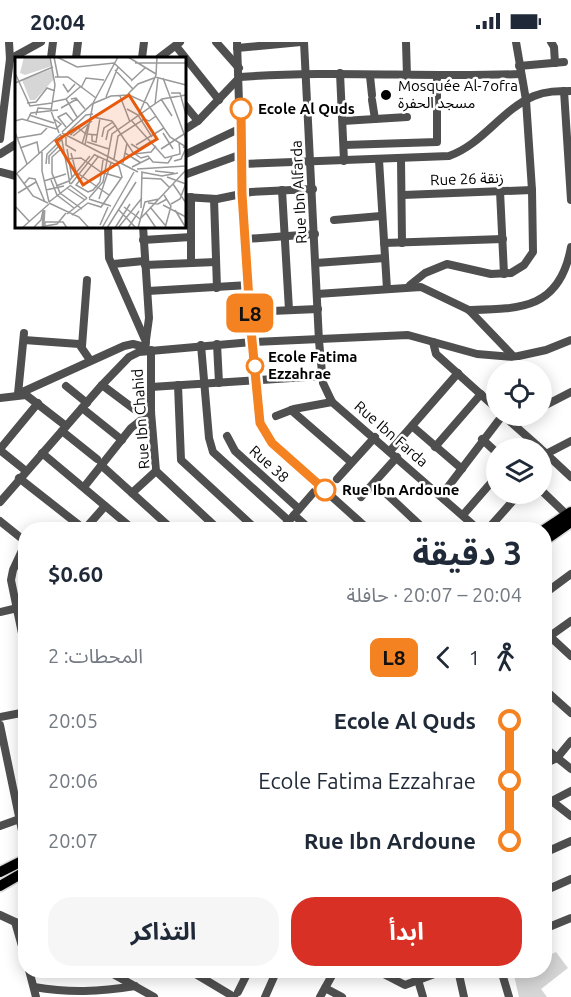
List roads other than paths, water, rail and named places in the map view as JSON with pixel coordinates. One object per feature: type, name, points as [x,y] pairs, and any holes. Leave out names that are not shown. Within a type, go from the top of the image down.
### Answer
[{"type":"main road","points":[[552,526],[570,516]]},
{"type":"main road","points":[[552,533],[570,516]]},
{"type":"main road","points":[[0,872],[18,864]]},
{"type":"main road","points":[[0,886],[18,877]]},
{"type":"street","points":[[0,139],[10,59],[9,42]]},
{"type":"street","points":[[51,57],[53,42]]},
{"type":"street","points":[[76,57],[78,42]]},
{"type":"street","points":[[142,57],[144,42]]},
{"type":"street","points":[[216,42],[240,73]]},
{"type":"street","points":[[302,42],[237,45],[240,73],[242,194],[252,342],[260,418],[264,432],[360,522]]},
{"type":"street","name":"Rue Ibn Alfarda","points":[[302,42],[312,162],[319,341]]},
{"type":"street","points":[[406,42],[407,76]]},
{"type":"street","points":[[410,285],[425,273],[447,264],[461,265],[486,273],[504,274],[517,270],[533,252],[532,190],[526,100],[516,42]]},
{"type":"street","points":[[551,42],[554,47],[555,63]]},
{"type":"street","points":[[10,59],[38,44]]},
{"type":"street","points":[[160,57],[178,44]]},
{"type":"street","points":[[240,73],[437,75],[520,70],[564,62]]},
{"type":"street","points":[[186,64],[219,100]]},
{"type":"street","points":[[186,129],[198,121],[219,100],[240,73]]},
{"type":"street","points":[[340,73],[344,161]]},
{"type":"street","points":[[344,145],[437,142],[437,75]]},
{"type":"street","points":[[370,76],[375,119]]},
{"type":"street","points":[[242,164],[437,158],[457,153],[476,143],[526,100],[541,93],[568,91],[571,200]]},
{"type":"street","points":[[186,107],[198,121]]},
{"type":"street","points":[[343,121],[407,117]]},
{"type":"street","points":[[186,154],[241,128]]},
{"type":"street","points":[[0,154],[15,145]]},
{"type":"street","points":[[186,174],[242,154]]},
{"type":"street","points":[[401,159],[402,243]]},
{"type":"street","points":[[379,160],[387,289]]},
{"type":"street","points":[[0,172],[15,176]]},
{"type":"street","points":[[191,262],[188,197],[214,199],[242,194],[313,189]]},
{"type":"street","points":[[282,190],[289,310]]},
{"type":"street","name":"Rue 26 زنقة","points":[[403,195],[532,190]]},
{"type":"street","points":[[500,191],[504,274]]},
{"type":"street","points":[[214,199],[217,288]]},
{"type":"street","points":[[334,220],[381,216]]},
{"type":"street","name":"Rue Ibn Chahid","points":[[108,228],[111,261],[147,347]]},
{"type":"street","name":"Rue Ibn Chahid","points":[[143,228],[149,318],[147,347],[156,471],[210,522]]},
{"type":"street","points":[[246,239],[315,234]]},
{"type":"street","points":[[143,240],[191,237]]},
{"type":"street","points":[[384,243],[503,239]]},
{"type":"street","points":[[469,310],[516,309],[535,302],[557,283],[567,266],[571,246]]},
{"type":"street","points":[[316,263],[385,258]]},
{"type":"street","points":[[111,261],[216,262]]},
{"type":"street","points":[[87,280],[82,346],[90,360]]},
{"type":"street","points":[[148,291],[249,285]]},
{"type":"street","points":[[317,294],[410,285],[429,289],[469,310],[513,357]]},
{"type":"street","points":[[250,312],[318,309]]},
{"type":"street","points":[[0,398],[18,394],[90,360],[133,344],[147,347],[217,345],[408,335],[486,355],[513,357],[546,350],[571,340]]},
{"type":"street","points":[[18,394],[24,337],[82,346]]},
{"type":"street","name":"Rue Ibn Farda","points":[[319,341],[322,376],[325,390],[332,402],[470,522]]},
{"type":"street","points":[[433,342],[436,354],[486,399]]},
{"type":"street","points":[[201,345],[213,452],[302,522]]},
{"type":"street","points":[[217,345],[219,383]]},
{"type":"street","points":[[0,502],[3,490],[22,475],[102,385],[134,354],[147,347]]},
{"type":"street","points":[[361,497],[375,483],[412,426],[458,373]]},
{"type":"street","points":[[151,387],[322,376]]},
{"type":"street","points":[[102,385],[134,409]]},
{"type":"street","points":[[178,385],[181,460],[248,522]]},
{"type":"street","points":[[66,386],[122,440]]},
{"type":"street","points":[[552,402],[571,392]]},
{"type":"street","points":[[18,394],[26,395],[38,403],[164,522]]},
{"type":"street","points":[[435,447],[481,394]]},
{"type":"street","points":[[276,416],[291,410],[332,402]]},
{"type":"street","points":[[38,403],[0,449],[22,475],[76,522]]},
{"type":"street","points":[[291,410],[351,462]]},
{"type":"street","points":[[84,487],[99,462],[139,420],[151,412]]},
{"type":"street","points":[[412,426],[462,469]]},
{"type":"street","points":[[441,496],[482,439],[497,426]]},
{"type":"street","points":[[515,426],[528,438]]},
{"type":"street","name":"Rue 38","points":[[227,436],[234,451],[294,514]]},
{"type":"street","points":[[337,479],[375,437]]},
{"type":"street","points":[[482,439],[486,443]]},
{"type":"street","points":[[552,448],[571,441]]},
{"type":"street","points":[[42,453],[124,522]]},
{"type":"street","points":[[552,459],[571,477]]},
{"type":"street","points":[[132,492],[156,471]]},
{"type":"street","points":[[375,483],[416,522]]},
{"type":"street","points":[[288,522],[320,485]]},
{"type":"street","points":[[463,515],[486,489]]},
{"type":"street","points":[[552,500],[570,516]]},
{"type":"street","points":[[495,522],[510,504]]},
{"type":"street","points":[[90,522],[105,506]]},
{"type":"street","points":[[0,521],[18,536]]},
{"type":"street","points":[[18,560],[11,576],[18,598]]},
{"type":"street","points":[[552,588],[571,574]]},
{"type":"street","points":[[0,612],[18,609]]},
{"type":"street","points":[[552,631],[571,621]]},
{"type":"street","points":[[552,639],[571,656]]},
{"type":"street","points":[[552,696],[571,713]]},
{"type":"street","points":[[0,717],[18,714]]},
{"type":"street","points":[[0,725],[18,798]]},
{"type":"street","points":[[552,760],[557,758],[571,741]]},
{"type":"street","points":[[552,754],[571,769]]},
{"type":"street","points":[[552,801],[571,791]]},
{"type":"street","points":[[552,805],[571,816]]},
{"type":"street","points":[[0,826],[18,820]]},
{"type":"street","points":[[552,849],[571,841]]},
{"type":"street","points":[[552,887],[571,879]]},
{"type":"street","points":[[0,915],[18,923]]},
{"type":"street","points":[[552,926],[571,918]]},
{"type":"street","points":[[15,922],[18,932]]},
{"type":"street","points":[[31,978],[36,997]]},
{"type":"street","points":[[120,978],[154,997]]},
{"type":"street","points":[[203,978],[238,996],[246,978]]},
{"type":"street","points":[[265,997],[274,978]]},
{"type":"street","points":[[320,997],[331,978]]},
{"type":"street","points":[[391,978],[405,985],[428,978]]},
{"type":"street","points":[[418,978],[423,997]]},
{"type":"street","points":[[460,978],[464,997]]},
{"type":"street","points":[[503,978],[509,997]]},
{"type":"street","points":[[34,987],[69,995],[101,994],[135,986]]},
{"type":"street","points":[[325,988],[342,997]]},
{"type":"place","name":"Mosquée Al-7ofra مسجد الحفرة","points":[[386,95]]},
{"type":"place","name":"Ecole Al Quds","points":[[241,109]]},
{"type":"place","name":"Ecole Fatima Ezzahrae","points":[[255,366]]},
{"type":"place","name":"Rue Ibn Ardoune","points":[[325,490]]}]
